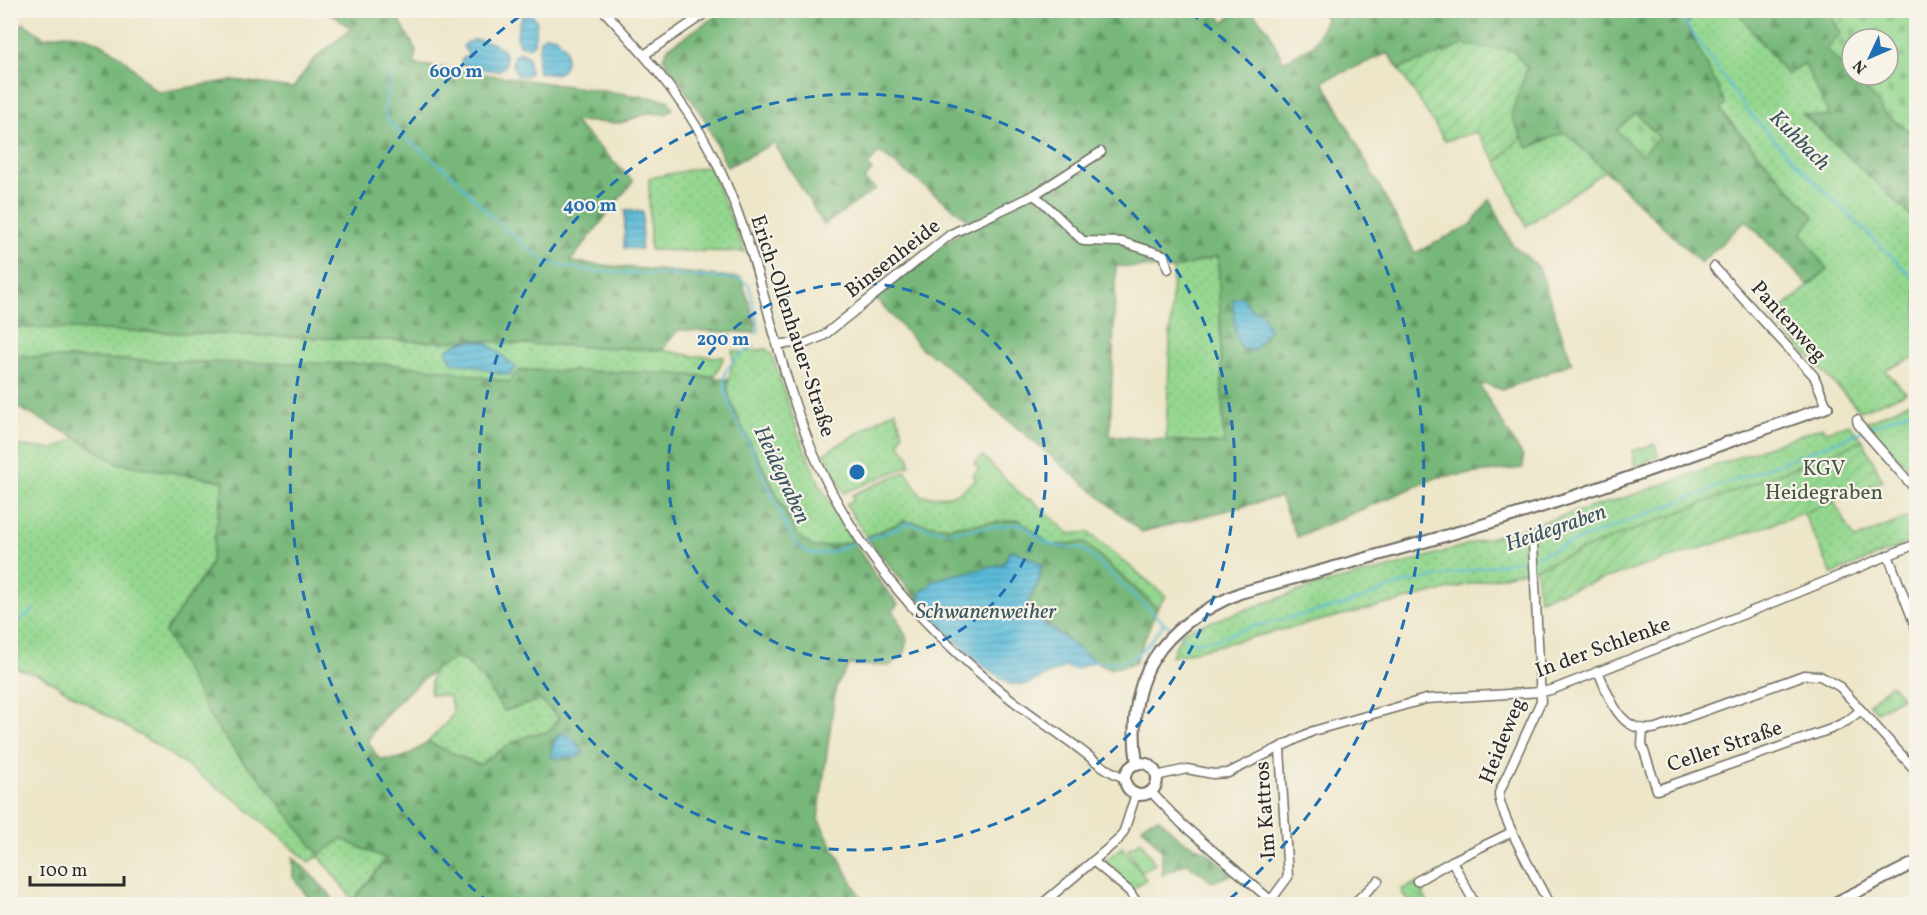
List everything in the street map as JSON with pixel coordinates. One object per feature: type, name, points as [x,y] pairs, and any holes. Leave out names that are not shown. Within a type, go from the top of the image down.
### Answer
[{"type":"main road","points":[[1137,764],[1133,728],[1138,693],[1150,664],[1170,638],[1187,622],[1214,604],[1240,593],[1440,538],[1643,474],[1827,407]]},
{"type":"main road","points":[[1137,764],[1147,765],[1154,771],[1156,784],[1151,792],[1141,795],[1128,788],[1125,778],[1129,769],[1137,764]]},
{"type":"main road","points":[[1833,904],[1917,862]]},
{"type":"street","name":"Erich-Ollenhauer-Straße","points":[[603,10],[644,55],[684,106],[710,149],[725,181],[751,255],[790,391],[814,454],[860,541],[904,599],[961,657],[1013,701],[1099,764],[1125,778]]},
{"type":"street","points":[[644,55],[710,10]]},
{"type":"street","name":"Binsenheide","points":[[776,344],[806,343],[823,336],[951,234],[1034,195],[1101,152]]},
{"type":"street","points":[[1034,195],[1083,242],[1122,242],[1164,255],[1168,269]]},
{"type":"street","name":"Pantenweg","points":[[1714,267],[1814,376],[1827,407]]},
{"type":"street","points":[[1858,423],[1917,490]]},
{"type":"street","name":"Heideweg","points":[[1533,543],[1541,701],[1500,794],[1502,808],[1512,832],[1550,904]]},
{"type":"street","name":"In der Schlenke","points":[[1156,776],[1187,769],[1213,774],[1228,773],[1313,732],[1426,699],[1542,692],[1917,544]]},
{"type":"street","points":[[1888,555],[1917,628]]},
{"type":"street","points":[[1598,671],[1620,716],[1628,724],[1644,730],[1657,728],[1804,675],[1826,678],[1840,687],[1917,771]]},
{"type":"street","name":"Celler Straße","points":[[1644,730],[1642,745],[1657,790],[1820,733],[1847,722],[1861,710]]},
{"type":"street","name":"Im Kattros","points":[[1273,902],[1288,877],[1280,749]]},
{"type":"street","points":[[1151,792],[1182,824],[1273,902]]},
{"type":"street","points":[[1042,904],[1118,840],[1124,831],[1136,794]]},
{"type":"street","points":[[1418,881],[1452,861],[1512,832]]},
{"type":"street","points":[[1094,861],[1129,891],[1138,904]]},
{"type":"street","points":[[1452,861],[1475,904]]},
{"type":"street","points":[[1353,904],[1378,881]]},
{"type":"green space","points":[[725,10],[1215,10],[1223,22],[1240,11],[1251,11],[1269,31],[1283,62],[1314,45],[1326,19],[1322,11],[1370,11],[1373,16],[1385,10],[1690,11],[1693,14],[1687,26],[1725,102],[1721,112],[1814,216],[1802,233],[1827,270],[1808,285],[1746,220],[1701,263],[1565,132],[1528,148],[1511,115],[1527,69],[1464,45],[1399,69],[1388,53],[1323,81],[1415,253],[1471,225],[1490,199],[1512,244],[1539,268],[1572,363],[1502,390],[1486,384],[1480,386],[1523,457],[1523,468],[1438,477],[1297,537],[1280,497],[1142,532],[936,357],[922,349],[875,297],[929,253],[974,224],[879,152],[868,165],[872,170],[864,180],[876,189],[824,225],[774,143],[727,167],[704,118],[663,58],[669,47]],"holes":[[[1218,256],[1224,444],[1110,436],[1116,266],[1173,269]]]},
{"type":"green space","points":[[1835,10],[1916,11],[1916,135],[1888,117],[1864,87],[1900,87],[1900,27],[1840,27],[1840,31],[1830,13]]},
{"type":"green space","points":[[328,11],[394,11],[416,50],[414,64],[668,100],[673,109],[666,114],[648,113],[621,123],[573,121],[633,181],[570,262],[741,278],[756,324],[755,333],[678,330],[662,350],[503,343],[473,339],[443,342],[11,327],[10,37],[23,23],[45,38],[71,35],[106,46],[127,62],[150,86],[160,92],[234,80],[293,88],[313,60],[351,29]]},
{"type":"green space","points":[[1690,11],[1737,11],[1787,75],[1804,63],[1830,117],[1803,115],[1905,209],[1916,224],[1916,357],[1885,370],[1906,393],[1860,411],[1772,317],[1827,270],[1801,233],[1813,216],[1721,111],[1687,26],[1692,14]]},
{"type":"green space","points":[[1737,11],[1835,11],[1830,14],[1840,34],[1827,50],[1840,63],[1840,87],[1864,87],[1888,117],[1916,135],[1916,224],[1905,209],[1803,114],[1830,117],[1804,63],[1787,75]]},
{"type":"green space","points":[[1840,34],[1840,63],[1827,50]]},
{"type":"green space","points":[[1464,45],[1512,50],[1527,68],[1511,115],[1521,136],[1497,162],[1477,132],[1445,141],[1399,69]]},
{"type":"green space","points":[[1636,113],[1659,138],[1640,155],[1617,130]]},
{"type":"green space","points":[[1565,131],[1606,170],[1526,226],[1497,162],[1521,136],[1529,148]]},
{"type":"green space","points":[[709,166],[745,252],[650,250],[649,178]]},
{"type":"green space","points":[[1218,256],[1224,444],[1166,440],[1173,269]]},
{"type":"green space","points":[[11,327],[443,342],[473,339],[503,343],[662,350],[694,356],[724,357],[715,376],[520,370],[508,382],[443,370],[36,357],[11,354]]},
{"type":"green space","points":[[766,349],[772,354],[799,436],[820,485],[853,541],[813,547],[797,535],[739,420],[728,389],[733,362],[732,350],[742,352]]},
{"type":"green space","points":[[10,354],[181,362],[387,364],[444,370],[508,382],[520,370],[667,373],[727,379],[728,393],[737,418],[797,535],[813,547],[853,541],[877,578],[898,604],[893,610],[907,638],[904,655],[889,666],[849,665],[836,686],[818,819],[864,904],[355,904],[353,901],[386,859],[342,839],[319,855],[212,720],[165,632],[210,566],[224,481],[117,463],[77,438],[11,404]],"holes":[[[458,657],[478,674],[504,711],[540,700],[559,718],[548,732],[520,739],[479,765],[428,742],[410,754],[399,758],[378,758],[368,741],[383,718],[421,681]],[[557,736],[574,741],[580,746],[578,757],[565,757],[551,751]]]},
{"type":"green space","points":[[1916,399],[1916,475],[1865,423]]},
{"type":"green space","points":[[895,410],[903,434],[899,443],[909,457],[910,465],[844,493],[825,453]]},
{"type":"green space","points":[[1849,424],[1863,441],[1536,568],[1171,657],[1183,631],[1315,586],[1393,567],[1639,493],[1822,427],[1826,431]]},
{"type":"green space","points":[[77,438],[117,463],[224,481],[210,566],[165,632],[243,762],[260,778],[342,839],[386,859],[353,900],[319,856],[309,862],[240,803],[153,743],[43,677],[11,666],[11,594],[19,595],[14,575],[11,574],[11,445],[54,449]]},
{"type":"green space","name":"KGV Heidegraben","points":[[1863,441],[1883,481],[1756,530],[1539,599],[1536,568]]},
{"type":"green space","points":[[1655,444],[1658,457],[1635,467],[1632,451]]},
{"type":"green space","points":[[983,456],[1023,497],[1032,500],[1070,534],[1088,532],[1166,596],[1157,608],[1084,542],[1052,546],[1019,520],[946,527],[904,521],[866,537],[846,504],[854,500],[852,495],[906,471],[921,496],[939,497],[957,493],[976,479],[973,475],[979,469],[974,463]]},
{"type":"green space","points":[[1834,502],[1855,539],[1916,514],[1916,540],[1832,574],[1803,512]]},
{"type":"green space","points":[[1019,520],[1052,546],[1084,542],[1157,608],[1135,663],[1110,669],[1095,661],[1029,612],[1028,602],[1039,581],[1042,564],[1003,564],[937,580],[920,593],[921,604],[866,537],[904,521],[946,527]]},
{"type":"green space","points":[[458,657],[478,674],[504,711],[540,700],[560,718],[548,732],[520,739],[479,765],[428,742],[449,720],[453,711],[449,696],[430,694],[432,672]]},
{"type":"green space","points":[[1891,684],[1902,697],[1877,712],[1869,704]]},
{"type":"green space","points":[[1159,818],[1180,839],[1205,851],[1233,874],[1212,882],[1187,863],[1162,875],[1162,851],[1142,826],[1148,821]]},
{"type":"green space","points":[[1141,841],[1155,864],[1141,872],[1128,849]]},
{"type":"green space","points":[[1122,847],[1146,879],[1132,890],[1102,863]]},
{"type":"green space","points":[[293,857],[328,892],[336,904],[313,904],[293,877]]},
{"type":"green space","points":[[1417,883],[1427,901],[1421,904],[1410,904],[1402,893],[1402,889]]},
{"type":"water","points":[[525,13],[532,14],[537,22],[534,43],[529,47],[519,45],[517,38],[519,24]]},
{"type":"water","points":[[546,35],[556,37],[565,47],[565,67],[558,73],[546,74],[537,69],[540,40]]},
{"type":"water","points":[[473,40],[485,41],[501,49],[505,54],[505,66],[498,71],[463,66],[461,60],[469,55],[463,47]]},
{"type":"water","points":[[520,52],[528,57],[530,73],[525,76],[517,75],[512,64],[514,55]]},
{"type":"water","points":[[625,210],[643,212],[641,249],[624,248]]},
{"type":"water","points":[[1243,297],[1250,308],[1262,313],[1269,329],[1254,351],[1241,349],[1235,333],[1233,299]]},
{"type":"water","points":[[476,341],[487,343],[516,367],[510,375],[452,362],[446,351],[449,348],[460,343]]},
{"type":"water","name":"Schwanenweiher","points":[[1011,549],[1042,564],[1039,581],[1028,602],[1029,612],[1095,661],[1076,669],[1064,667],[1028,684],[1010,684],[979,663],[933,619],[921,604],[920,593],[937,579],[1003,564]]},
{"type":"water","points":[[560,732],[570,737],[579,746],[583,752],[578,757],[551,758],[553,744]]},
{"type":"waterway","name":"Kuhbach","points":[[1676,10],[1747,110],[1797,164],[1916,280]]},
{"type":"waterway","name":"Heidegraben","points":[[391,73],[384,110],[388,121],[449,172],[496,221],[545,262],[588,271],[740,279],[749,285],[759,328],[758,334]]},
{"type":"waterway","name":"Heidegraben","points":[[755,345],[737,357],[725,372],[725,391],[734,416],[748,441],[790,535],[798,545],[814,554],[830,552],[858,541]]},
{"type":"waterway","name":"Heidegraben","points":[[1537,556],[1855,434],[1916,408]]},
{"type":"waterway","name":"Heidegraben","points":[[864,540],[897,529],[906,523],[947,532],[1022,524],[1049,544],[1082,548],[1164,623]]},
{"type":"waterway","name":"Heidegraben","points":[[1179,634],[1184,639],[1194,642],[1217,639],[1247,628],[1347,604],[1400,584],[1532,558]]},
{"type":"waterway","points":[[10,627],[35,609]]},
{"type":"waterway","name":"Heidegraben","points":[[1095,661],[1119,662],[1136,656],[1164,623],[1174,631]]}]
